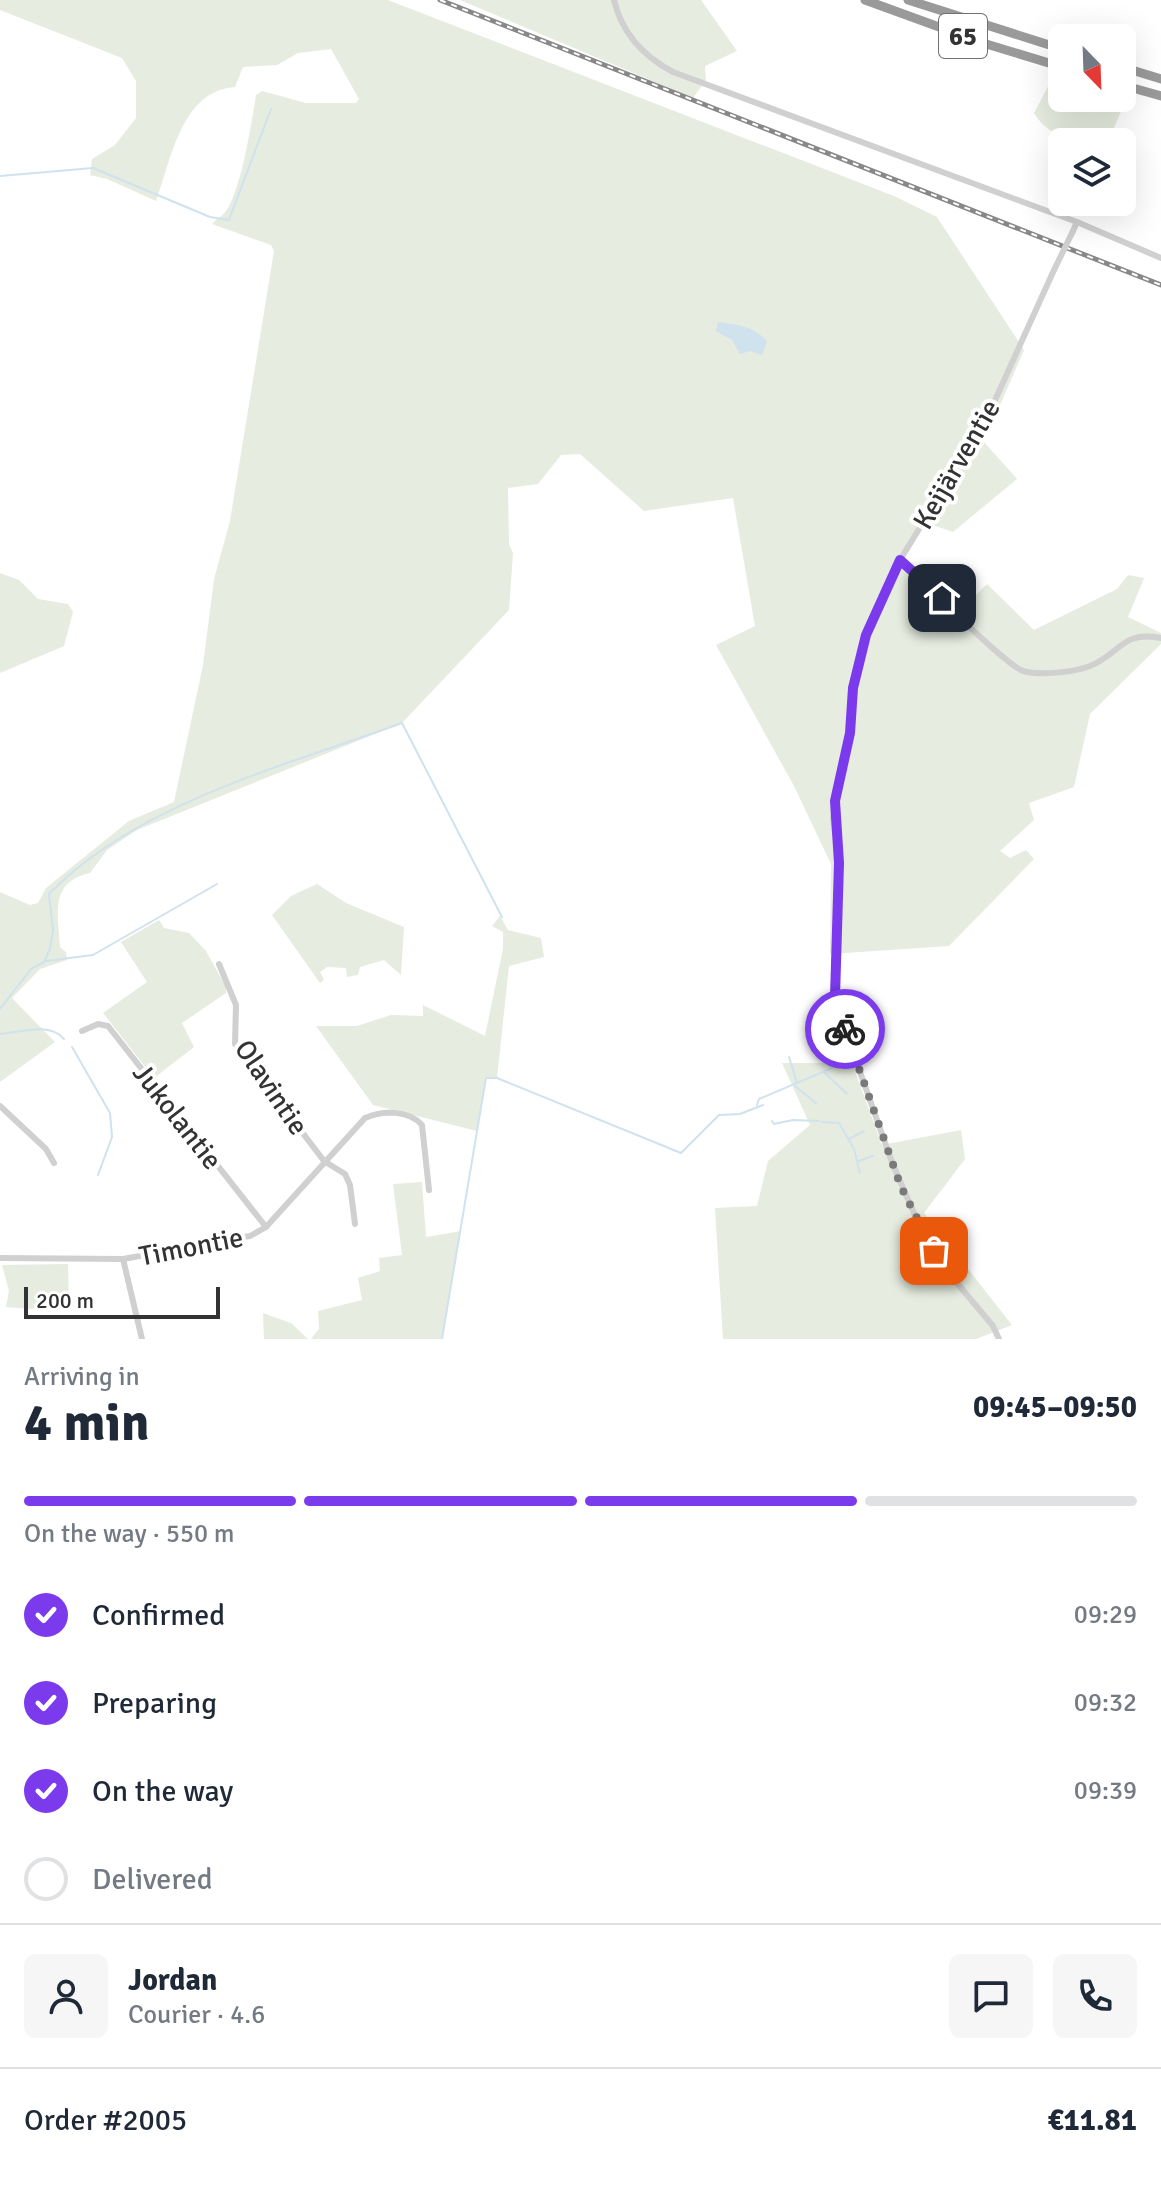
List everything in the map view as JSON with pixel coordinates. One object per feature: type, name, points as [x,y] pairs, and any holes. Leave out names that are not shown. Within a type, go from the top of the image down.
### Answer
[{"type":"highway","name":"65","points":[[865,0],[983,43],[1048,63]]},
{"type":"highway","name":"65","points":[[908,0],[1048,45]]},
{"type":"highway","points":[[1136,71],[1161,79]]},
{"type":"highway","points":[[1136,89],[1161,96]]},
{"type":"street","points":[[614,0],[625,29],[642,52],[691,80],[1077,222],[1161,258]]},
{"type":"street","name":"Keijärventie","points":[[999,1339],[993,1326],[934,1251],[912,1210],[893,1165],[835,997],[839,863],[835,801],[850,733],[853,688],[866,635],[900,560],[986,420],[1077,222]]},
{"type":"street","points":[[900,560],[1020,670],[1049,672],[1090,666],[1131,638],[1148,635],[1161,638]]},
{"type":"street","name":"Olavintie","points":[[219,964],[236,1005],[235,1044],[324,1161],[345,1174],[350,1185],[355,1224]]},
{"type":"street","name":"Jukolantie","points":[[82,1031],[98,1024],[108,1026],[266,1227]]},
{"type":"street","points":[[0,1106],[46,1149],[54,1163]]},
{"type":"street","name":"Timontie","points":[[0,1258],[123,1259],[250,1236],[266,1227],[365,1118],[377,1112],[412,1117],[422,1125],[429,1190]]},
{"type":"street","points":[[123,1259],[142,1339]]},
{"type":"shaded area","points":[[0,0],[388,0],[894,196],[937,217],[1024,350],[984,442],[1017,479],[953,532],[921,521],[897,560],[956,615],[987,584],[1034,630],[1117,589],[1128,575],[1144,578],[1128,617],[1161,633],[1161,644],[1090,714],[1074,787],[1029,803],[1034,820],[1000,851],[1010,858],[1026,850],[1034,859],[949,946],[830,954],[831,864],[794,786],[716,645],[755,626],[733,498],[644,511],[580,454],[561,455],[538,484],[508,488],[509,544],[513,553],[509,610],[402,723],[137,830],[107,850],[90,873],[68,884],[62,892],[58,911],[60,947],[66,952],[67,960],[40,969],[12,998],[55,1042],[0,1082],[0,892],[30,905],[38,903],[46,888],[129,821],[174,802],[203,665],[214,579],[230,521],[274,251],[271,245],[212,224],[226,211],[236,188],[256,95],[262,91],[306,103],[356,103],[359,99],[331,49],[298,53],[277,65],[243,67],[235,87],[217,91],[202,100],[190,113],[174,147],[156,201],[107,179],[90,175],[92,159],[115,145],[136,118],[136,81],[122,58],[0,10]]},
{"type":"shaded area","points":[[460,0],[701,0],[737,51],[705,66],[706,80],[693,98]]},
{"type":"shaded area","points":[[1048,87],[1048,112],[1121,112],[1114,128],[1048,129],[1034,113]]},
{"type":"shaded area","points":[[0,573],[19,580],[38,599],[68,604],[73,612],[64,646],[0,673]]},
{"type":"shaded area","points":[[317,884],[346,903],[404,927],[401,975],[384,960],[360,967],[358,975],[347,977],[346,968],[327,967],[320,972],[324,980],[320,983],[272,915],[291,896]]},
{"type":"shaded area","points":[[500,916],[508,930],[541,938],[544,957],[509,966],[497,1078],[486,1078],[477,1131],[373,1105],[316,1026],[357,1026],[391,1015],[423,1016],[423,1005],[485,1036],[503,949],[503,932],[492,926]]},
{"type":"shaded area","points":[[159,920],[164,928],[189,933],[206,951],[226,987],[226,993],[182,1023],[194,1047],[154,1078],[103,1013],[147,982],[121,942]]},
{"type":"shaded area","points":[[782,1063],[852,1063],[882,1145],[961,1130],[965,1159],[924,1213],[1012,1325],[976,1339],[723,1339],[715,1208],[757,1206],[768,1161],[810,1125]]},
{"type":"shaded area","points":[[422,1182],[426,1237],[461,1231],[442,1339],[311,1339],[319,1329],[318,1311],[362,1300],[358,1278],[380,1271],[379,1258],[402,1255],[393,1184]]},
{"type":"shaded area","points":[[68,1264],[69,1302],[65,1297],[31,1309],[6,1307],[9,1291],[2,1265]]},
{"type":"shaded area","points":[[263,1313],[291,1323],[308,1339],[264,1339]]},
{"type":"water","points":[[718,322],[757,332],[767,341],[762,355],[750,351],[740,354],[732,340],[716,331]]},
{"type":"waterway","points":[[0,176],[93,168],[210,217],[229,220],[271,109]]},
{"type":"waterway","points":[[0,1009],[31,969],[44,962],[50,949],[53,930],[49,894],[85,862],[125,835],[215,790],[402,723],[502,917]]},
{"type":"waterway","points":[[46,961],[93,955],[217,884]]},
{"type":"waterway","points":[[0,1034],[42,1029],[50,1030],[64,1039]]},
{"type":"waterway","points":[[72,1047],[110,1113],[112,1137],[98,1175]]},
{"type":"waterway","points":[[789,1057],[797,1083]]},
{"type":"waterway","points":[[757,1105],[759,1099],[839,1065],[848,1068]]},
{"type":"waterway","points":[[825,1073],[847,1094]]},
{"type":"waterway","points":[[442,1339],[486,1078],[497,1078],[681,1153],[719,1115],[740,1114],[763,1105]]},
{"type":"waterway","points":[[795,1086],[816,1103]]},
{"type":"waterway","points":[[772,1121],[774,1124],[793,1120],[819,1121]]},
{"type":"waterway","points":[[822,1122],[839,1123],[854,1149],[860,1173]]},
{"type":"waterway","points":[[849,1139],[864,1131]]},
{"type":"waterway","points":[[859,1161],[873,1156]]},
{"type":"railway","points":[[440,0],[1161,285]]},
{"type":"way so far","points":[[845,1029],[901,1187],[934,1251]]},
{"type":"route","points":[[845,1029],[835,997],[839,863],[833,818],[850,733],[853,688],[866,635],[900,560],[942,598]]}]
